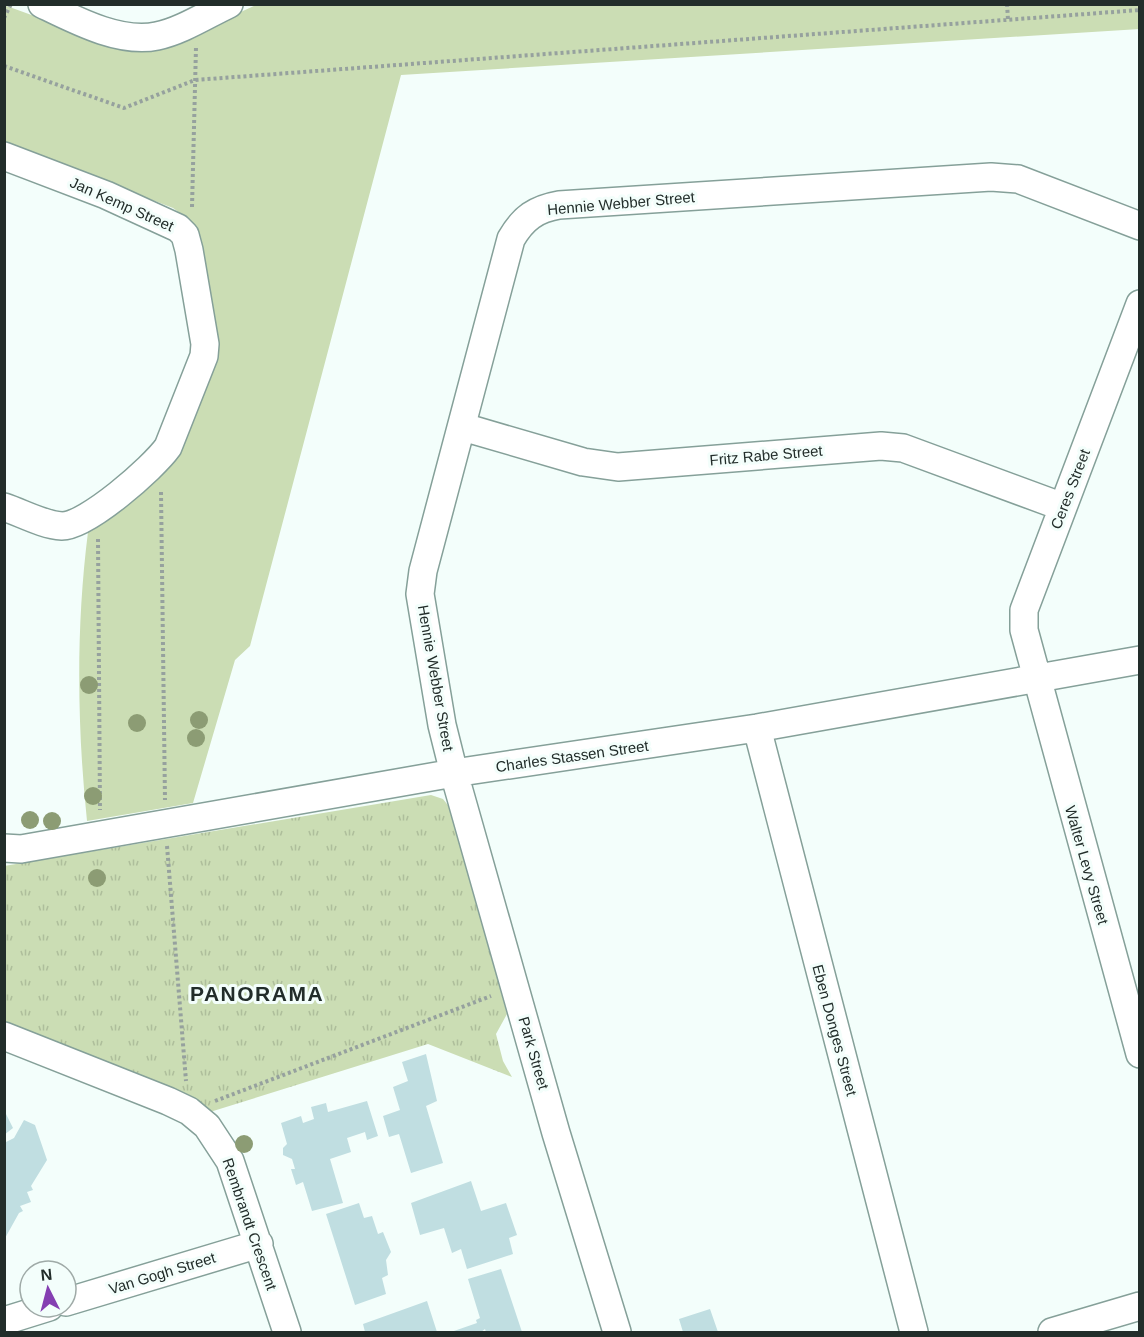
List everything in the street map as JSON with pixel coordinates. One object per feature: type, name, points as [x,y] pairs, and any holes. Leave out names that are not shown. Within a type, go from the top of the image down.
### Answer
[{"type":"street","points":[[42,4],[115,34],[130,37],[160,36],[229,4]]},
{"type":"street","name":"Jan Kemp Street","points":[[4,156],[170,222],[185,235],[204,330],[204,356],[175,435],[160,459],[96,512],[79,522],[62,526],[4,507]]},
{"type":"street","name":"Hennie Webber Street","points":[[454,773],[442,725],[420,594],[423,571],[511,239],[519,225],[530,215],[544,207],[1003,177],[1018,179],[1140,226]]},
{"type":"street","name":"Ceres Street","points":[[1035,677],[1024,630],[1024,610],[1140,304]]},
{"type":"street","name":"Fritz Rabe Street","points":[[463,427],[583,462],[618,467],[880,446],[903,448],[1063,507]]},
{"type":"street","name":"Charles Stassen Street","points":[[4,848],[21,849],[454,773],[757,728],[1140,660]]},
{"type":"street","name":"Walter Levy Street","points":[[1035,677],[1140,1054]]},
{"type":"street","name":"Eben Donges Street","points":[[757,728],[914,1332]]},
{"type":"street","name":"Park Street","points":[[454,773],[617,1332]]},
{"type":"street","name":"Rembrandt Crescent","points":[[4,1036],[189,1111],[207,1126],[230,1161],[286,1332]]},
{"type":"street","name":"Van Gogh Street","points":[[78,1298],[259,1244]]},
{"type":"street","points":[[1052,1332],[1140,1306]]},
{"type":"path","points":[[4,18],[11,4]]},
{"type":"path","points":[[1007,4],[1008,20]]},
{"type":"path","points":[[4,66],[124,108],[195,80],[1140,10]]},
{"type":"path","points":[[185,235],[192,218],[197,19]]},
{"type":"path","points":[[160,459],[166,824],[189,1111],[515,987]]},
{"type":"path","points":[[96,512],[100,835]]},
{"type":"green space","points":[[258,4],[1139,4],[1140,29],[401,75],[250,646],[235,660],[193,803],[87,821],[81,749],[79,676],[81,603],[88,532],[171,464],[218,351],[218,340],[199,235],[188,219],[173,208],[5,143],[4,5],[125,49],[173,43]]},
{"type":"green space","points":[[431,795],[443,799],[451,809],[507,1014],[496,1034],[503,1061],[512,1077],[428,1044],[210,1112],[5,1025],[4,866]]},
{"type":"building","points":[[426,1054],[437,1101],[426,1106],[443,1163],[411,1173],[399,1134],[389,1137],[383,1116],[400,1110],[393,1087],[408,1081],[402,1062]]},
{"type":"building","points":[[367,1101],[378,1136],[367,1140],[365,1132],[347,1138],[351,1152],[330,1159],[343,1203],[312,1211],[303,1182],[296,1185],[291,1169],[295,1169],[292,1159],[283,1155],[283,1148],[287,1144],[281,1123],[301,1116],[303,1123],[314,1119],[311,1107],[326,1103],[328,1112]]},
{"type":"building","points":[[4,1110],[13,1128],[4,1135]]},
{"type":"building","points":[[24,1120],[35,1125],[47,1160],[31,1186],[33,1190],[27,1192],[31,1202],[20,1206],[23,1211],[19,1213],[4,1240],[4,1143],[14,1138]]},
{"type":"building","points":[[471,1181],[481,1211],[506,1203],[517,1235],[509,1238],[513,1254],[467,1269],[461,1249],[452,1253],[444,1228],[420,1235],[411,1203]]},
{"type":"building","points":[[359,1203],[364,1218],[372,1216],[378,1234],[383,1232],[391,1252],[386,1260],[388,1275],[382,1278],[386,1294],[355,1305],[326,1214]]},
{"type":"building","points":[[501,1269],[522,1332],[486,1332],[485,1329],[481,1332],[451,1332],[477,1323],[476,1320],[480,1318],[468,1279]]},
{"type":"building","points":[[427,1301],[437,1332],[365,1332],[363,1324]]},
{"type":"building","points":[[710,1309],[718,1332],[683,1332],[679,1319]]},
{"type":"district","name":"PANORAMA","points":[[257,993]]}]
